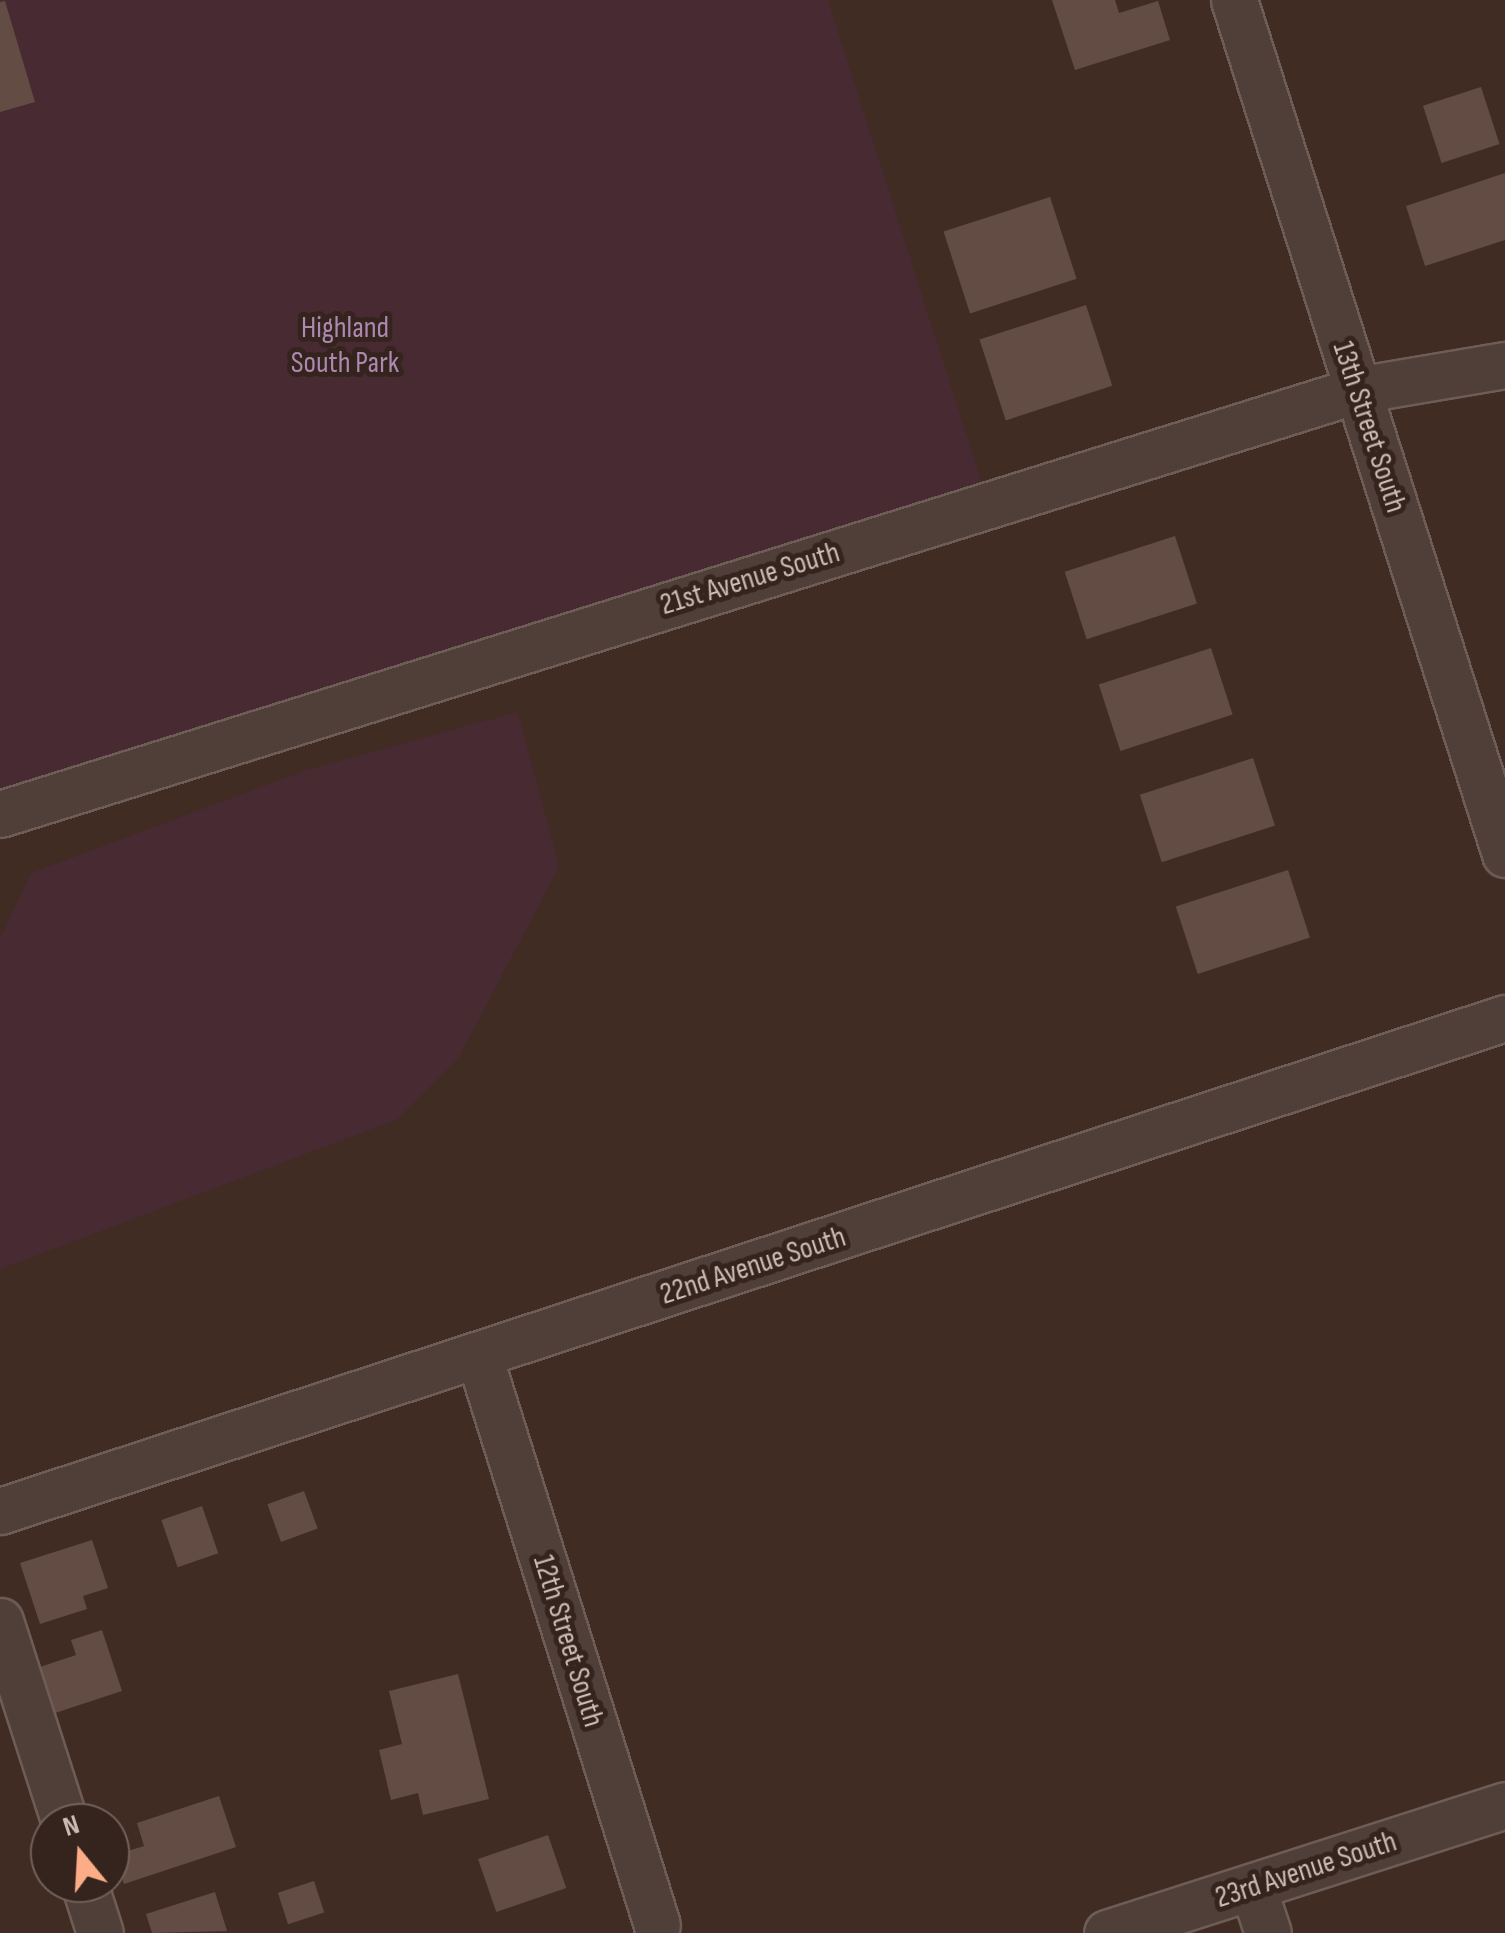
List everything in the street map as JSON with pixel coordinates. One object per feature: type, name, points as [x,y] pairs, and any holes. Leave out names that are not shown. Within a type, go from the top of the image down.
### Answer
[{"type":"street","name":"13th Street South","points":[[1234,0],[1505,854]]},
{"type":"street","name":"21st Avenue South","points":[[0,814],[1357,390],[1505,365]]},
{"type":"street","name":"22nd Avenue South","points":[[0,1512],[1505,1018]]},
{"type":"street","name":"12th Street South","points":[[479,1356],[658,1926]]},
{"type":"street","points":[[0,1620],[59,1803]]},
{"type":"street","name":"23rd Avenue South","points":[[1107,1933],[1504,1810]]},
{"type":"street","points":[[1254,1888],[1268,1933]]},
{"type":"street","points":[[90,1903],[100,1933]]},
{"type":"green space","name":"Highland South Park","points":[[0,0],[828,0],[989,505],[0,811]]},
{"type":"green space","points":[[518,712],[559,867],[459,1057],[396,1120],[0,1269],[0,938],[31,873],[306,770]]},
{"type":"building","points":[[1052,0],[1115,0],[1119,13],[1158,1],[1170,40],[1075,70]]},
{"type":"building","points":[[5,1],[35,102],[0,112],[0,2]]},
{"type":"building","points":[[1481,87],[1500,144],[1442,163],[1423,106]]},
{"type":"building","points":[[1505,173],[1505,240],[1425,266],[1406,206]]},
{"type":"building","points":[[1050,197],[1077,279],[970,313],[943,232]]},
{"type":"building","points":[[1086,305],[1112,386],[1006,420],[979,340]]},
{"type":"building","points":[[1175,536],[1197,604],[1087,639],[1065,572]]},
{"type":"building","points":[[1211,648],[1233,715],[1120,751],[1099,684]]},
{"type":"building","points":[[1253,758],[1275,826],[1162,862],[1140,795]]},
{"type":"building","points":[[1288,870],[1310,938],[1198,974],[1176,906]]},
{"type":"building","points":[[304,1491],[318,1529],[281,1542],[267,1504]]},
{"type":"building","points":[[202,1506],[218,1553],[178,1567],[161,1520]]},
{"type":"building","points":[[92,1540],[108,1588],[83,1596],[87,1609],[40,1624],[20,1563]]},
{"type":"building","points":[[102,1630],[122,1691],[46,1716],[31,1670],[76,1655],[71,1640]]},
{"type":"building","points":[[458,1674],[489,1799],[423,1815],[418,1793],[391,1800],[379,1750],[402,1744],[389,1691]]},
{"type":"building","points":[[219,1796],[236,1847],[130,1882],[130,1850],[144,1846],[137,1823]]},
{"type":"building","points":[[548,1835],[566,1888],[496,1912],[478,1859]]},
{"type":"building","points":[[314,1881],[324,1912],[288,1924],[278,1893]]},
{"type":"building","points":[[215,1892],[227,1931],[152,1933],[146,1914]]}]
